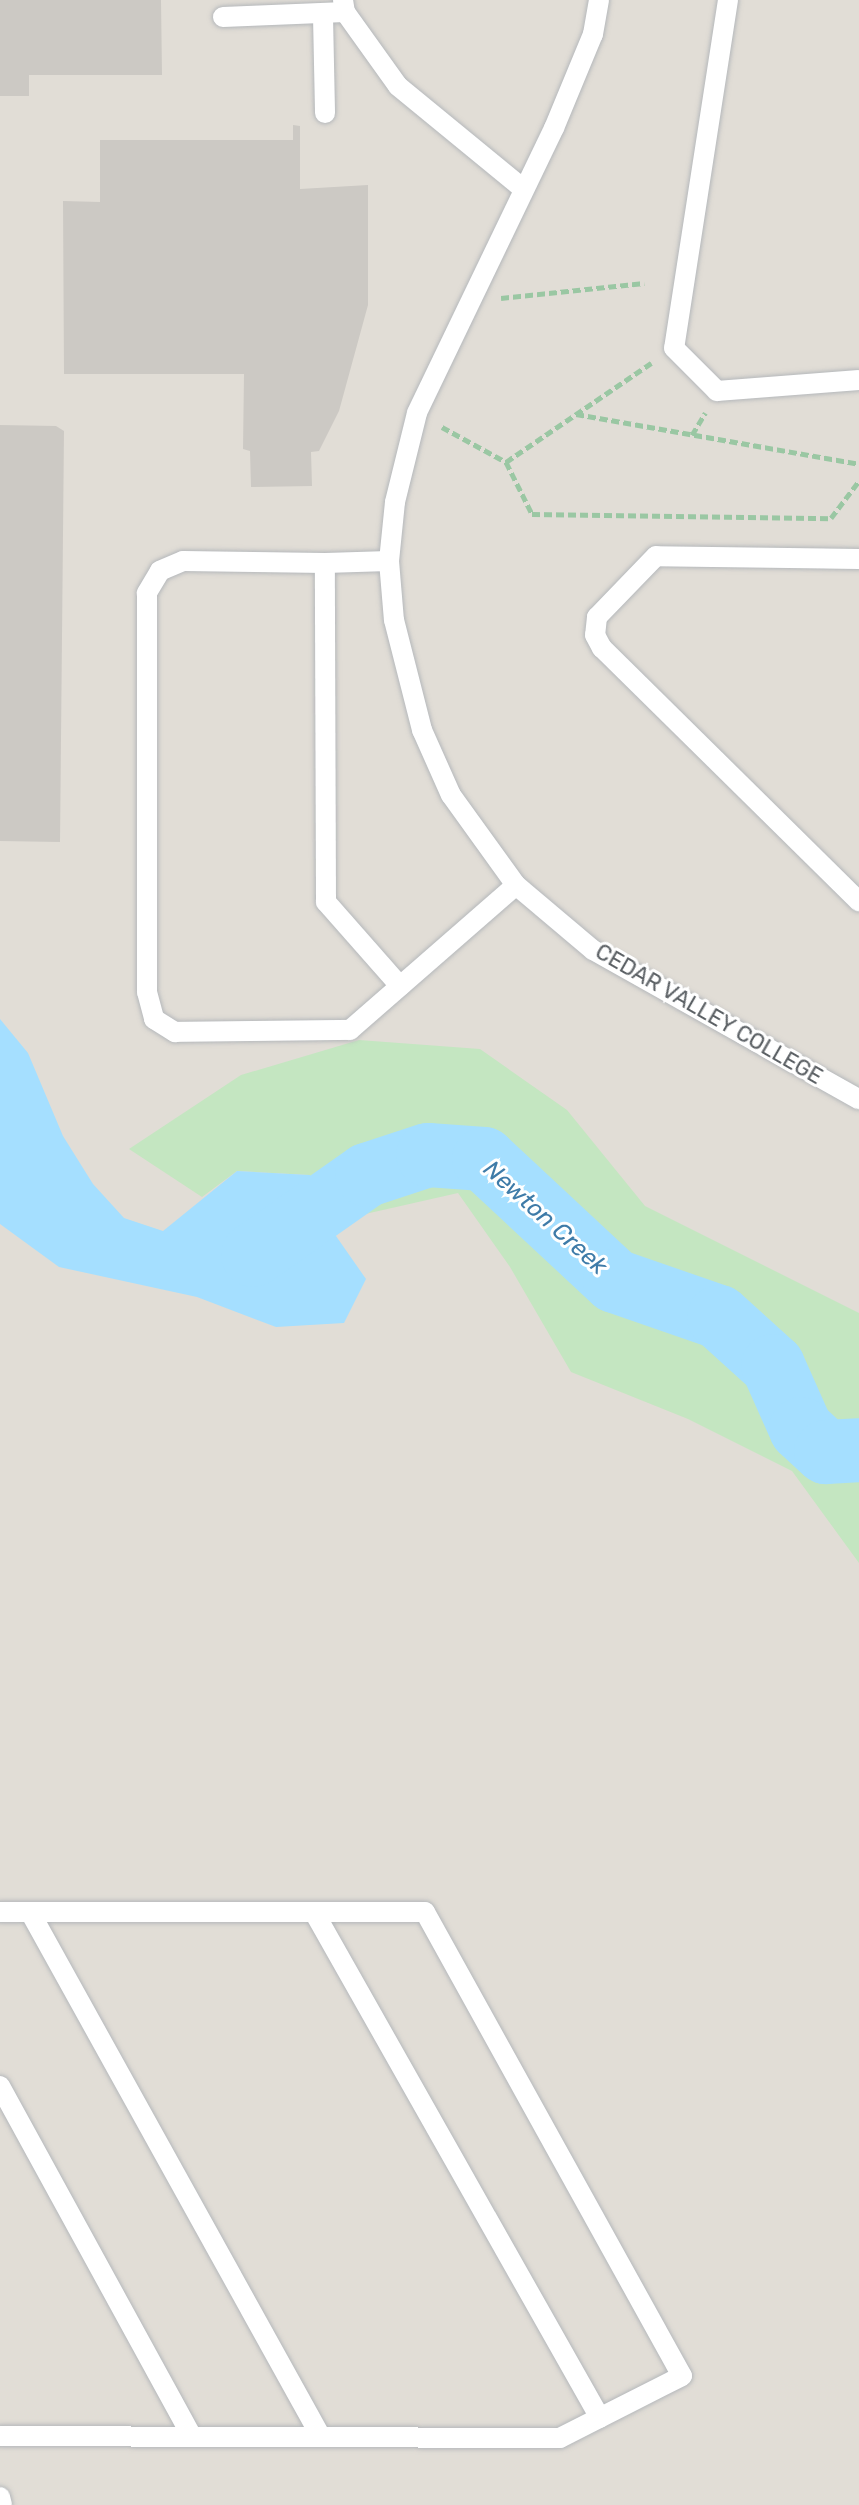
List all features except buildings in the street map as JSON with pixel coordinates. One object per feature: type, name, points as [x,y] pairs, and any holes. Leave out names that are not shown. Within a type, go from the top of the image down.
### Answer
[{"type":"lane","name":"CEDAR VALLEY COLLEGE","points":[[599,0],[593,34],[417,413],[395,502],[389,561],[394,620],[422,730],[451,795],[516,885],[593,950],[859,1099]]},
{"type":"lane","points":[[728,0],[674,348],[717,391],[859,380]]},
{"type":"lane","points":[[223,17],[323,16],[344,6],[398,86],[522,188]]},
{"type":"lane","points":[[323,16],[325,113]]},
{"type":"lane","points":[[859,559],[656,556],[597,617],[595,635],[602,648],[859,901]]},
{"type":"lane","points":[[389,561],[183,561],[160,571],[147,593],[147,992],[154,1019],[175,1032],[350,1030],[516,885]]},
{"type":"lane","points":[[325,563],[326,902],[400,986]]},
{"type":"lane","points":[[0,1912],[425,1912],[682,2376],[560,2438],[0,2436]]},
{"type":"lane","points":[[30,1912],[321,2437]]},
{"type":"lane","points":[[314,1912],[600,2418]]},
{"type":"lane","points":[[0,2086],[192,2436]]},
{"type":"lane","points":[[0,2497],[2,2505]]},
{"type":"path","points":[[467,302],[644,283]]},
{"type":"path","points":[[506,462],[674,348]]},
{"type":"path","points":[[417,413],[506,462],[532,514],[831,518],[859,481]]},
{"type":"path","points":[[576,414],[859,464]]},
{"type":"shaded area","points":[[0,0],[859,0],[859,2505],[0,2505]]},
{"type":"green space","points":[[359,1040],[480,1049],[567,1110],[645,1206],[859,1313],[859,1563],[792,1471],[688,1419],[571,1372],[510,1267],[458,1193],[330,1222],[309,1175],[237,1171],[202,1197],[129,1149],[241,1075]]},
{"type":"water","points":[[0,1019],[28,1053],[63,1136],[93,1184],[124,1218],[163,1231],[237,1171],[310,1175],[336,1236],[366,1279],[344,1323],[276,1327],[197,1297],[59,1267],[0,1224]]},
{"type":"waterway","name":"Newton Creek","points":[[253,1255],[367,1175],[428,1155],[484,1159],[615,1281],[719,1317],[773,1366],[801,1429],[826,1452],[859,1450]]}]
